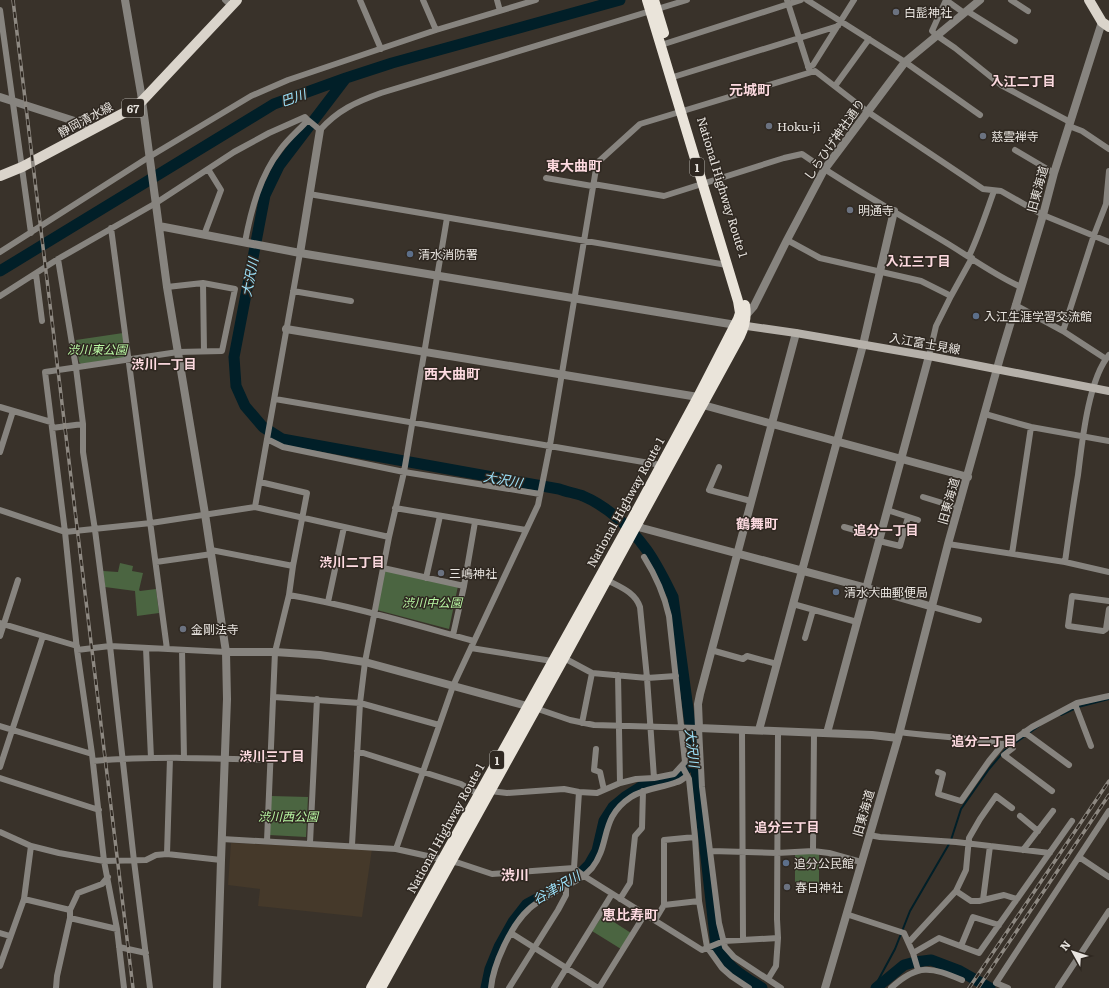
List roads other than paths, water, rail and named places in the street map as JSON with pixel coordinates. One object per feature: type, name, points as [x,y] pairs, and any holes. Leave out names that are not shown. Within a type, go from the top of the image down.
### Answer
[{"type":"highway","name":"National Highway Route 1","points":[[371,988],[490,791],[532,707],[552,661],[631,529],[701,401],[740,325],[744,300],[705,183],[652,6]]},
{"type":"highway","name":"National Highway Route 1","points":[[705,183],[727,265],[743,313]]},
{"type":"highway","name":"National Highway Route 1","points":[[381,988],[447,861],[478,794],[564,658],[607,580],[661,465],[701,401]]},
{"type":"main road","points":[[1089,0],[1106,24]]},
{"type":"main road","name":"静岡清水線","points":[[0,170],[21,164],[133,108],[141,97],[230,1]]},
{"type":"main road","name":"静岡清水線","points":[[0,176],[87,125],[141,97]]},
{"type":"main road","name":"入江富士見線","points":[[740,325],[862,344],[1109,391]]},
{"type":"street","points":[[125,0],[150,158],[167,287],[206,514],[226,652],[228,699],[217,988]]},
{"type":"street","points":[[360,0],[381,49]]},
{"type":"street","points":[[423,0],[436,30]]},
{"type":"street","points":[[497,0],[500,11]]},
{"type":"street","points":[[0,252],[251,96],[288,80],[436,30],[536,0]]},
{"type":"street","points":[[256,507],[300,253],[319,129],[337,114],[352,105],[381,93],[652,6],[687,0]]},
{"type":"street","points":[[664,44],[788,2],[801,0]]},
{"type":"street","points":[[807,0],[839,24],[869,39],[905,62],[980,115]]},
{"type":"street","points":[[809,70],[854,0]]},
{"type":"street","points":[[1015,41],[946,0],[932,31],[1001,85],[1082,131],[1109,149]]},
{"type":"street","name":"しらひげ神社通り","points":[[743,313],[754,306],[824,170],[905,62],[980,0]]},
{"type":"street","points":[[1011,0],[1028,11]]},
{"type":"street","points":[[788,2],[809,70]]},
{"type":"street","points":[[0,10],[3,53],[12,101],[31,233]]},
{"type":"street","points":[[673,77],[839,24]]},
{"type":"street","name":"旧東海道","points":[[824,988],[898,735],[933,607],[948,544],[1015,305],[1043,215],[1054,173],[1106,24]]},
{"type":"street","points":[[835,86],[869,39]]},
{"type":"street","points":[[396,849],[454,686],[538,505],[550,445],[592,185],[597,163],[640,124],[809,70],[815,71],[868,112],[983,189],[1001,191],[1043,215],[1109,242]]},
{"type":"street","points":[[0,97],[87,125]]},
{"type":"street","points":[[0,296],[234,152],[269,133],[305,117],[319,129]]},
{"type":"street","points":[[246,242],[249,220],[257,193],[272,163],[281,149],[308,120]]},
{"type":"street","points":[[1015,150],[1054,173]]},
{"type":"street","points":[[546,178],[664,196],[784,158],[802,154],[824,170],[971,257],[1007,281],[1021,287]]},
{"type":"street","points":[[204,235],[221,190],[208,169]]},
{"type":"street","points":[[1063,331],[1094,235],[1108,205],[1109,171]]},
{"type":"street","points":[[827,733],[936,326],[971,257],[994,191]]},
{"type":"street","points":[[309,194],[727,265]]},
{"type":"street","points":[[759,730],[837,441],[894,211]]},
{"type":"street","points":[[352,846],[360,703],[365,662],[389,537],[404,472],[447,218]]},
{"type":"street","points":[[159,226],[300,253],[740,325]]},
{"type":"street","points":[[111,228],[167,648]]},
{"type":"street","points":[[787,240],[820,258],[921,281],[951,296]]},
{"type":"street","points":[[58,259],[76,368],[83,424],[83,452],[110,646],[122,759],[150,988]]},
{"type":"street","points":[[36,274],[42,321]]},
{"type":"street","points":[[124,988],[117,930],[104,861],[93,761],[77,648],[45,372],[178,352],[222,351],[234,289],[203,282],[167,287]]},
{"type":"street","points":[[203,282],[204,351]]},
{"type":"street","points":[[293,291],[351,301]]},
{"type":"street","points":[[1015,305],[1108,357],[1093,388],[1083,437],[1065,562]]},
{"type":"street","points":[[286,329],[424,351],[701,401],[773,424],[968,477]]},
{"type":"street","points":[[781,988],[734,958],[725,947],[719,923],[702,787],[698,704],[711,650],[773,424],[796,333]]},
{"type":"street","points":[[275,398],[412,423],[550,445],[661,465]]},
{"type":"street","points":[[0,407],[52,425],[83,424]]},
{"type":"street","points":[[0,452],[13,411]]},
{"type":"street","points":[[985,414],[1031,427],[1109,441]]},
{"type":"street","points":[[1012,554],[1031,427]]},
{"type":"street","points":[[267,439],[283,447],[404,472],[540,494]]},
{"type":"street","points":[[719,467],[709,490],[751,501]]},
{"type":"street","points":[[260,482],[307,493],[289,595],[275,652],[268,841]]},
{"type":"street","points":[[922,497],[959,508]]},
{"type":"street","points":[[0,510],[64,532],[95,530],[151,523],[256,507],[389,537]]},
{"type":"street","points":[[395,508],[526,530]]},
{"type":"street","points":[[887,510],[918,520]]},
{"type":"street","points":[[426,578],[440,516]]},
{"type":"street","points":[[844,527],[900,546],[908,516]]},
{"type":"street","points":[[453,635],[464,586],[475,522]]},
{"type":"street","points":[[328,602],[344,527]]},
{"type":"street","points":[[631,529],[642,528],[979,620]]},
{"type":"street","points":[[948,544],[1065,562],[1109,572]]},
{"type":"street","points":[[156,562],[211,552],[293,566]]},
{"type":"street","points":[[490,791],[506,793],[564,789],[579,792],[596,792],[636,779],[654,778],[674,774],[685,762],[669,616],[658,581],[644,557]]},
{"type":"street","points":[[383,568],[464,586]]},
{"type":"street","points":[[0,636],[2,623],[18,580]]},
{"type":"street","points":[[607,580],[630,593],[638,600],[640,607],[654,778]]},
{"type":"street","points":[[289,595],[375,613],[474,641]]},
{"type":"street","points":[[1109,601],[1072,596],[1068,626],[1103,631],[1106,629],[1109,609]]},
{"type":"street","points":[[793,604],[857,622]]},
{"type":"street","points":[[805,638],[813,610]]},
{"type":"street","points":[[2,623],[77,648],[110,646],[226,652],[275,652],[320,655],[365,662],[532,707],[582,723],[619,726],[759,730],[883,736],[944,736],[1006,743],[1013,748],[1004,755],[1052,791]]},
{"type":"street","points":[[0,767],[43,636]]},
{"type":"street","points":[[146,648],[151,758]]},
{"type":"street","points":[[472,648],[552,661]]},
{"type":"street","points":[[182,650],[184,758]]},
{"type":"street","points":[[711,650],[743,659],[748,656],[777,664]]},
{"type":"street","points":[[564,658],[592,673],[647,678],[676,676]]},
{"type":"street","points":[[582,723],[592,673]]},
{"type":"street","points":[[618,675],[620,783]]},
{"type":"street","points":[[274,697],[360,703],[439,725]]},
{"type":"street","points":[[938,772],[943,774],[938,794],[961,801],[989,761],[1006,743],[1075,704],[1109,697]]},
{"type":"street","points":[[310,843],[317,699]]},
{"type":"street","points":[[1075,704],[1091,746]]},
{"type":"street","points":[[0,726],[92,754]]},
{"type":"street","points":[[742,730],[743,940]]},
{"type":"street","points":[[768,979],[776,966],[778,938],[776,919],[778,732]]},
{"type":"street","points":[[1024,732],[1069,765]]},
{"type":"street","points":[[814,733],[814,851]]},
{"type":"street","points":[[596,749],[594,770],[600,772],[604,790]]},
{"type":"street","points":[[357,751],[461,784],[478,794]]},
{"type":"street","points":[[93,761],[151,758],[272,760]]},
{"type":"street","points":[[167,854],[170,758]]},
{"type":"street","points":[[682,766],[689,779],[695,837],[699,901],[709,946],[722,968],[749,988]]},
{"type":"street","points":[[491,988],[496,964],[506,942],[519,920],[528,910],[553,893],[584,876],[592,867],[598,858],[607,827],[615,811],[631,797],[643,791],[678,782],[687,776]]},
{"type":"street","points":[[0,778],[99,810]]},
{"type":"street","points":[[620,899],[630,883],[635,836],[642,828],[643,791]]},
{"type":"street","points":[[574,868],[579,792]]},
{"type":"street","points":[[909,942],[956,891],[966,870],[969,838],[996,796],[1012,808]]},
{"type":"street","points":[[1023,850],[1053,811]]},
{"type":"street","points":[[1008,988],[996,983],[1109,811]]},
{"type":"street","points":[[1020,816],[1038,830]]},
{"type":"street","points":[[913,952],[939,938],[979,953],[1072,821]]},
{"type":"street","points":[[0,832],[31,846],[59,853],[104,861],[146,860],[156,855],[167,854],[221,860]]},
{"type":"street","points":[[869,835],[880,838],[968,843],[1050,853]]},
{"type":"street","points":[[655,920],[664,905],[664,840],[695,837]]},
{"type":"street","points":[[222,839],[396,849],[447,861],[492,874],[574,868],[612,894],[702,950],[724,941],[778,938]]},
{"type":"street","points":[[0,966],[24,899],[31,846]]},
{"type":"street","points":[[982,900],[990,846]]},
{"type":"street","points":[[711,851],[777,853],[814,851],[829,853],[861,862]]},
{"type":"street","points":[[1079,857],[1109,877]]},
{"type":"street","points":[[56,988],[57,976],[70,918],[70,910],[78,893],[102,884],[108,877]]},
{"type":"street","points":[[509,988],[566,895],[566,887]]},
{"type":"street","points":[[956,891],[971,901],[1004,895],[1017,899]]},
{"type":"street","points":[[554,988],[612,894]]},
{"type":"street","points":[[24,899],[70,910]]},
{"type":"street","points":[[664,905],[699,901]]},
{"type":"street","points":[[1058,988],[1109,911]]},
{"type":"street","points":[[511,933],[599,988],[645,914]]},
{"type":"street","points":[[846,914],[904,933],[913,952],[918,970]]},
{"type":"street","points":[[962,946],[973,917],[999,925]]},
{"type":"street","points":[[70,918],[117,930]]},
{"type":"street","points":[[0,933],[10,936]]},
{"type":"street","points":[[119,947],[146,953]]},
{"type":"street","points":[[891,988],[907,974],[918,970],[930,969],[962,980]]},
{"type":"waterway","name":"巴川","points":[[0,271],[274,104],[392,63],[620,0]]},
{"type":"waterway","name":"大沢川","points":[[346,78],[279,166],[265,195],[234,357],[236,386],[245,406],[263,427],[282,439],[559,489],[592,500],[618,518],[633,533],[654,561],[673,597],[695,761],[716,945],[724,959],[735,970],[762,988]]},
{"type":"waterway","points":[[1061,715],[1078,707],[1109,699]]},
{"type":"waterway","points":[[951,840],[961,809],[989,769],[1005,750],[1039,726]]},
{"type":"waterway","name":"谷津沢川","points":[[486,988],[490,969],[499,947],[513,922],[527,904],[576,878],[589,865],[597,851],[604,821],[613,807],[625,797],[644,785],[676,778],[695,761]]},
{"type":"waterway","points":[[874,988],[895,949],[910,911],[949,844]]},
{"type":"waterway","name":"大沢川","points":[[876,988],[904,965],[931,960],[960,971],[990,988]]},
{"type":"railway","points":[[13,0],[133,988]]},
{"type":"railway","points":[[969,988],[1109,781]]},
{"type":"railway","points":[[978,988],[1109,795]]},
{"type":"place","name":"白髭神社","points":[[896,12]]},
{"type":"place","name":"Hoku-ji","points":[[769,126]]},
{"type":"place","name":"慈雲禅寺","points":[[983,136]]},
{"type":"place","name":"明通寺","points":[[850,210]]},
{"type":"place","name":"清水消防署","points":[[410,254]]},
{"type":"place","name":"入江生涯学習交流館","points":[[976,316]]},
{"type":"place","name":"三嶋神社","points":[[441,573]]},
{"type":"place","name":"清水大曲郵便局","points":[[836,592]]},
{"type":"place","name":"金剛法寺","points":[[183,629]]},
{"type":"place","name":"追分公民館","points":[[786,863]]},
{"type":"place","name":"春日神社","points":[[787,887]]},
{"type":"district","name":"入江二丁目","points":[[1023,80]]},
{"type":"district","name":"元城町","points":[[750,89]]},
{"type":"district","name":"東大曲町","points":[[574,165]]},
{"type":"district","name":"入江三丁目","points":[[918,260]]},
{"type":"district","name":"渋川一丁目","points":[[164,363]]},
{"type":"district","name":"西大曲町","points":[[452,373]]},
{"type":"district","name":"鶴舞町","points":[[757,523]]},
{"type":"district","name":"追分一丁目","points":[[886,529]]},
{"type":"district","name":"渋川二丁目","points":[[352,561]]},
{"type":"district","name":"追分二丁目","points":[[984,740]]},
{"type":"district","name":"渋川三丁目","points":[[272,755]]},
{"type":"district","name":"追分三丁目","points":[[787,826]]},
{"type":"district","name":"渋川","points":[[515,874]]},
{"type":"district","name":"恵比寿町","points":[[630,914]]},
{"type":"park label","name":"渋川東公園","points":[[97,349]]},
{"type":"park label","name":"渋川中公園","points":[[432,602]]},
{"type":"park label","name":"渋川西公園","points":[[288,816]]}]
